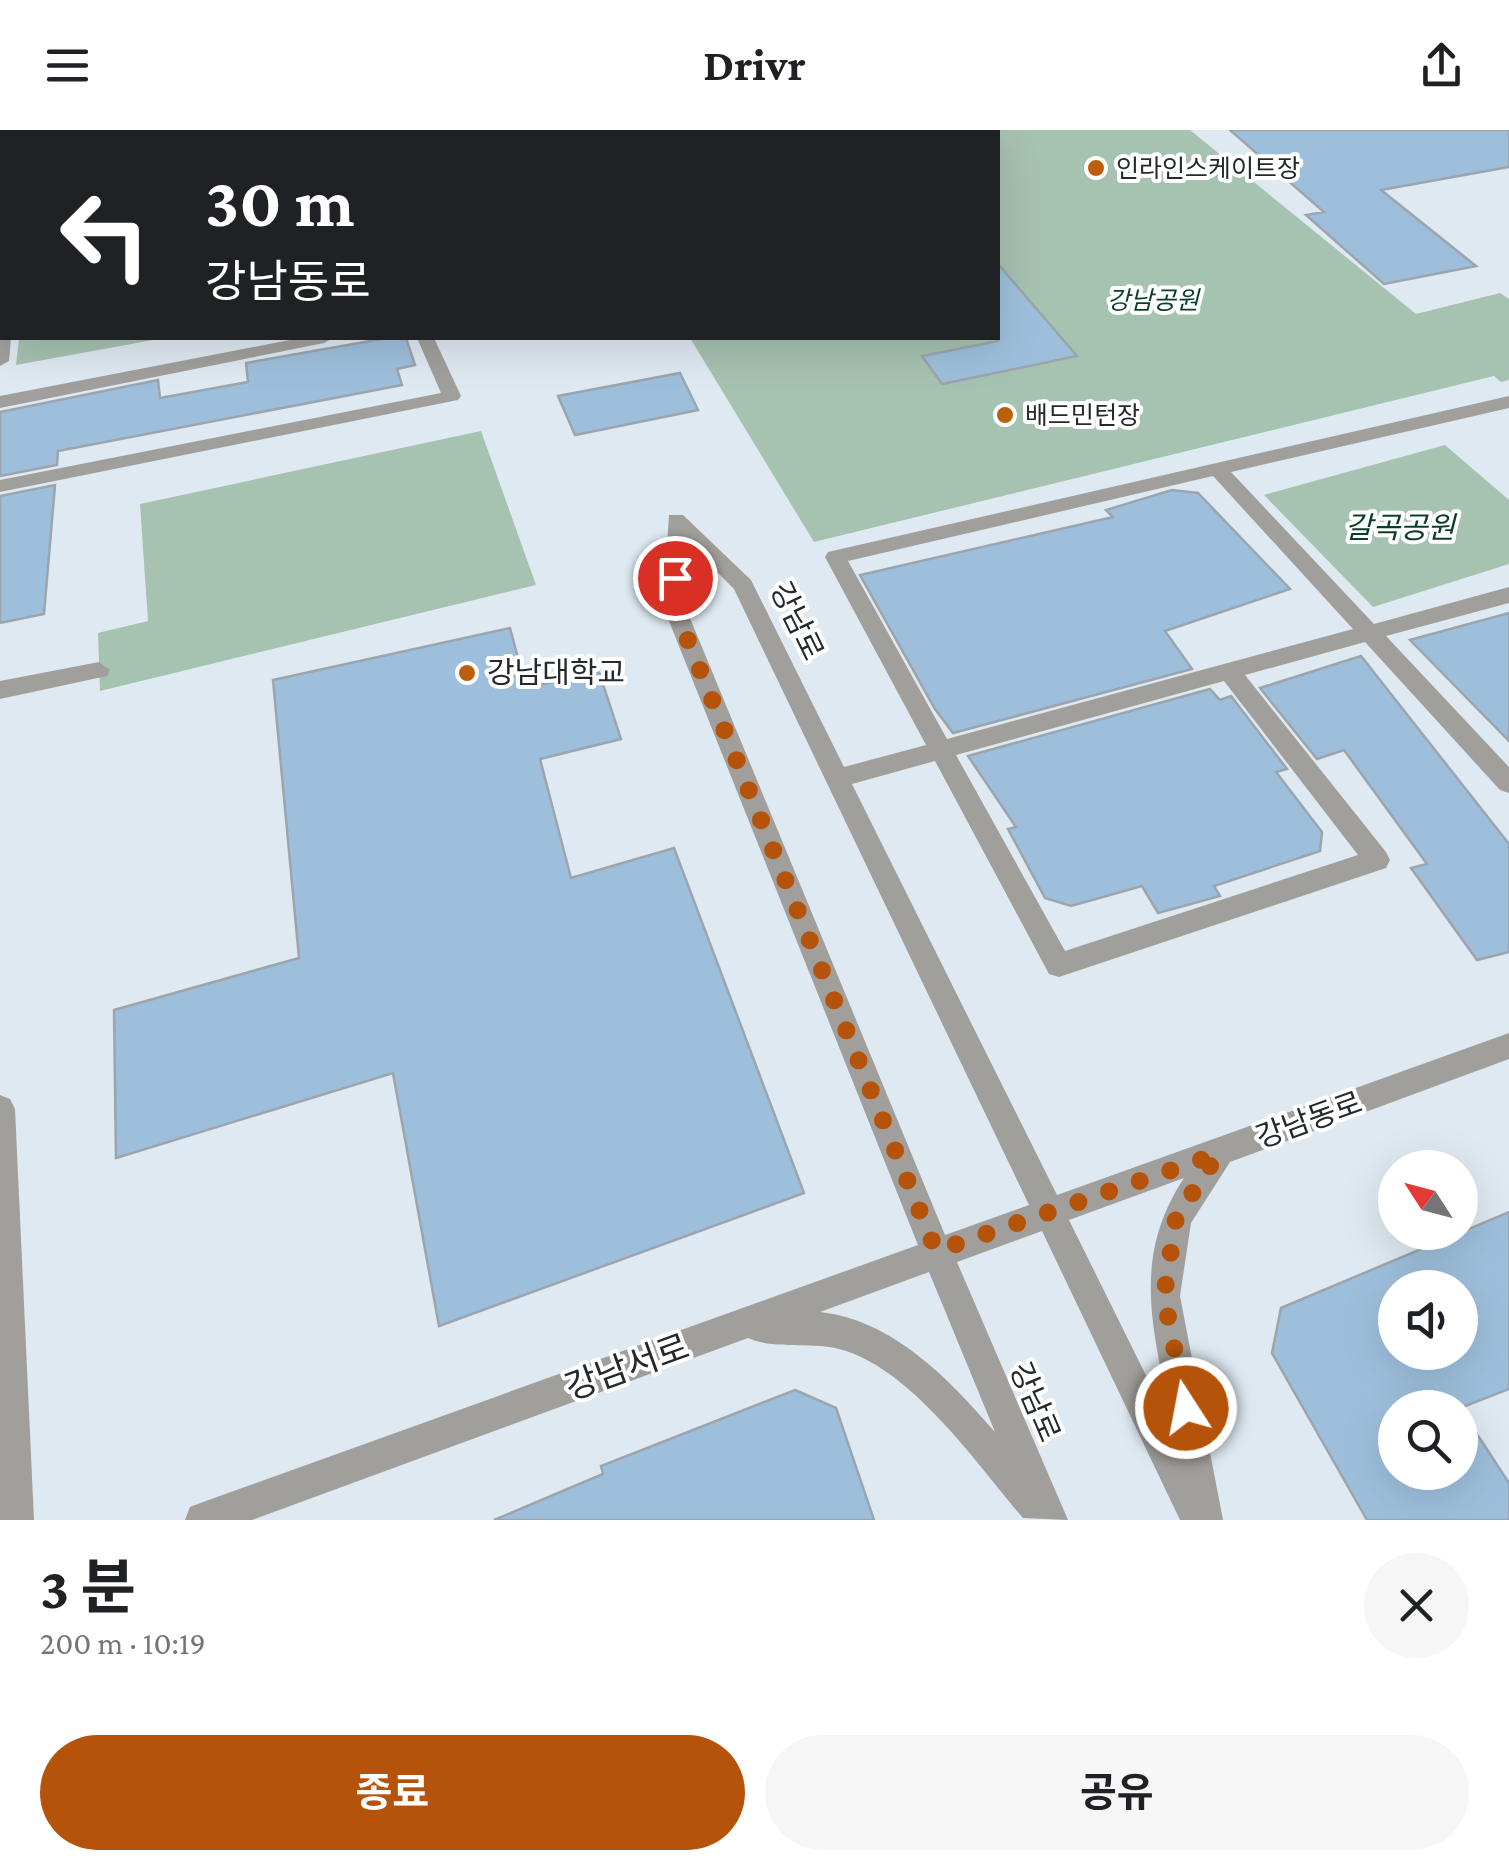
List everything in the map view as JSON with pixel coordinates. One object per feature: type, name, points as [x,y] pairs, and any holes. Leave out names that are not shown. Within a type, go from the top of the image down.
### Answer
[{"type":"street","points":[[0,402],[314,340]]},
{"type":"street","points":[[0,486],[452,396],[426,340]]},
{"type":"street","points":[[1228,672],[1377,860],[1059,965],[836,557],[1509,402]]},
{"type":"street","points":[[1217,469],[1509,783]]},
{"type":"street","name":"강남로","points":[[1049,1519],[674,606],[676,520],[743,585],[1200,1520]]},
{"type":"street","points":[[838,778],[1371,632],[1506,600]]},
{"type":"street","points":[[0,690],[99,670]]},
{"type":"street","name":"강남동로","points":[[1050,1212],[1509,1046]]},
{"type":"street","points":[[0,1109],[16,1520]]},
{"type":"street","points":[[1208,1520],[1164,1296],[1176,1218],[1218,1154]]},
{"type":"street","name":"강남서로","points":[[203,1520],[1050,1212]]},
{"type":"street","points":[[745,1324],[835,1330],[878,1348],[928,1386],[1049,1519]]},
{"type":"green space","name":"강남공원","points":[[1000,130],[1190,130],[1416,314],[1500,293],[1509,299],[1509,380],[1501,382],[1494,376],[814,542],[691,340],[1000,340]]},
{"type":"green space","points":[[19,340],[153,340],[16,365]]},
{"type":"green space","points":[[481,431],[536,585],[100,691],[98,633],[148,621],[140,504]]},
{"type":"green space","name":"갈곡공원","points":[[1445,445],[1509,500],[1509,564],[1373,607],[1264,495]]},
{"type":"building","points":[[1230,130],[1509,130],[1509,167],[1381,190],[1476,266],[1384,284],[1306,215],[1324,212]]},
{"type":"building","points":[[1000,266],[1077,356],[942,384],[922,356],[998,341]]},
{"type":"building","points":[[376,340],[407,340],[415,365],[397,369],[402,385],[58,451],[57,465],[0,476],[0,412],[158,380],[160,398],[248,382],[246,363]]},
{"type":"building","points":[[680,373],[698,410],[575,435],[558,396]]},
{"type":"building","points":[[55,485],[44,614],[0,623],[0,496]]},
{"type":"building","points":[[1172,490],[1198,493],[1290,589],[1165,631],[1192,669],[953,733],[935,709],[860,575],[1113,517],[1106,510]]},
{"type":"building","points":[[1509,613],[1509,741],[1410,640]]},
{"type":"building","points":[[510,628],[526,688],[599,672],[621,739],[540,759],[571,878],[674,848],[804,1193],[439,1326],[393,1073],[116,1158],[114,1010],[299,958],[273,680]]},
{"type":"building","points":[[1361,656],[1509,844],[1509,952],[1477,960],[1411,868],[1427,864],[1344,750],[1317,759],[1260,688]]},
{"type":"building","points":[[1210,689],[1220,700],[1231,696],[1287,769],[1276,772],[1322,832],[1320,851],[1214,886],[1220,896],[1158,913],[1142,886],[1071,906],[1045,898],[1008,829],[1016,827],[968,756]]},
{"type":"building","points":[[1509,1212],[1509,1389],[1478,1401],[1478,1390],[1378,1390],[1378,1490],[1478,1490],[1478,1436],[1509,1483],[1509,1520],[1367,1520],[1272,1353],[1281,1308],[1419,1250],[1478,1250],[1478,1225]]},
{"type":"building","points":[[795,1390],[836,1408],[874,1520],[494,1520],[603,1474],[601,1466]]},
{"type":"place","name":"인라인스케이트장","points":[[1096,168]]},
{"type":"place","name":"배드민턴장","points":[[1005,415]]},
{"type":"place","name":"강남대학교","points":[[467,673]]},
{"type":"route","points":[[675,578],[674,606],[936,1251],[1218,1154],[1176,1218],[1164,1296],[1186,1408]]}]
